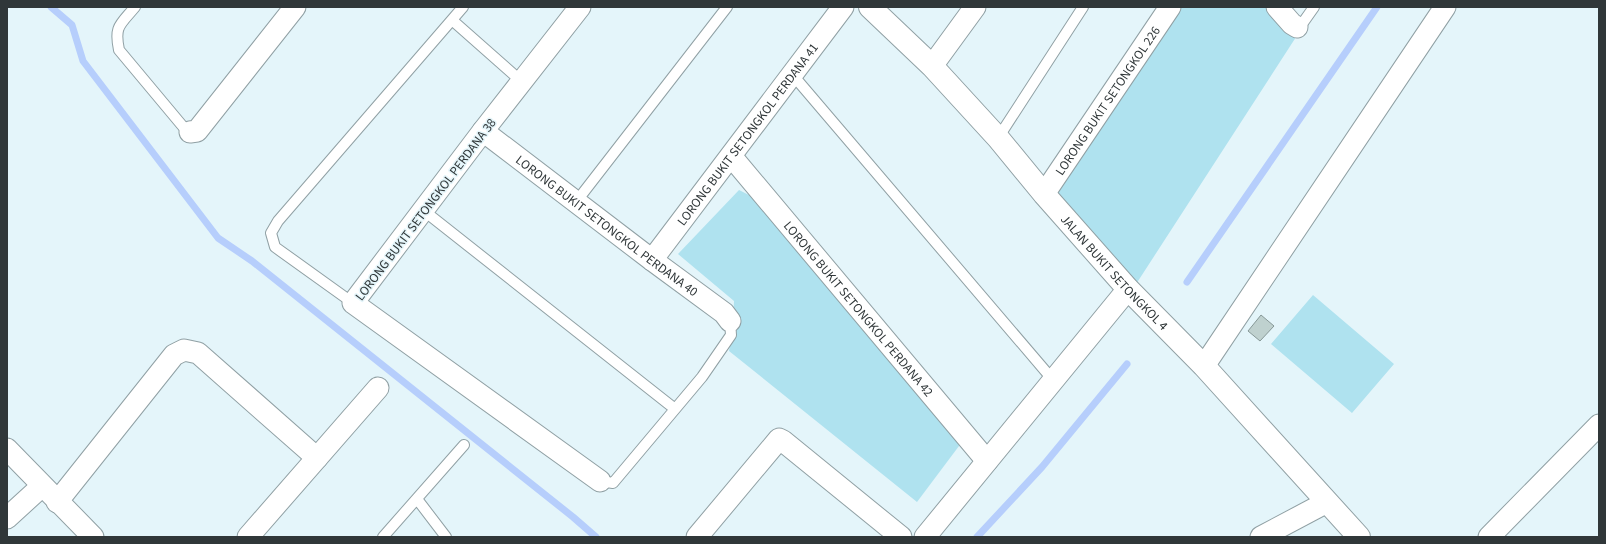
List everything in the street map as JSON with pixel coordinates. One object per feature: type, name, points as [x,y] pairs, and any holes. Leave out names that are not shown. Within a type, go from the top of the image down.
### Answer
[{"type":"street","points":[[190,132],[197,131],[295,7]]},
{"type":"street","name":"LORONG BUKIT SETONGKOL PERDANA 38","points":[[580,7],[521,81],[353,303],[600,481]]},
{"type":"street","name":"LORONG BUKIT SETONGKOL PERDANA 41","points":[[652,260],[843,7]]},
{"type":"street","name":"JALAN BUKIT SETONGKOL 4","points":[[870,7],[932,66],[998,138],[1044,194],[1128,288],[1204,366],[1359,537]]},
{"type":"street","points":[[932,66],[974,7]]},
{"type":"street","name":"LORONG BUKIT SETONGKOL 226","points":[[1044,194],[1170,7]]},
{"type":"street","points":[[1277,7],[1292,24],[1297,27]]},
{"type":"street","points":[[1204,366],[1445,7]]},
{"type":"street","name":"LORONG BUKIT SETONGKOL PERDANA 40","points":[[483,131],[652,260],[724,312],[730,320]]},
{"type":"street","name":"LORONG BUKIT SETONGKOL PERDANA 42","points":[[731,156],[987,461]]},
{"type":"street","points":[[925,537],[1128,288]]},
{"type":"street","points":[[57,502],[174,355],[184,350],[198,353],[317,458]]},
{"type":"street","points":[[248,537],[378,388]]},
{"type":"street","points":[[1489,537],[1599,425]]},
{"type":"street","points":[[697,537],[779,439],[901,537]]},
{"type":"street","points":[[7,449],[57,502],[93,537]]},
{"type":"street","points":[[7,518],[42,486]]},
{"type":"street","points":[[1261,537],[1326,502]]},
{"type":"lane","points":[[135,7],[118,26],[116,36],[118,50],[185,129],[190,132]]},
{"type":"lane","points":[[353,303],[276,247],[271,233],[278,221],[463,7]]},
{"type":"lane","points":[[576,202],[727,7]]},
{"type":"lane","points":[[998,138],[1083,7]]},
{"type":"lane","points":[[1297,27],[1302,24],[1314,7]]},
{"type":"lane","points":[[452,20],[521,81]]},
{"type":"lane","points":[[792,74],[1053,380]]},
{"type":"lane","points":[[423,210],[675,408]]},
{"type":"lane","points":[[600,481],[613,483],[702,377],[731,335],[730,320]]},
{"type":"lane","points":[[384,537],[464,445]]},
{"type":"lane","points":[[417,499],[446,537]]},
{"type":"shaded area","points":[[1175,7],[1274,7],[1298,34],[1129,295],[1045,200]]},
{"type":"shaded area","points":[[739,190],[751,196],[962,442],[917,502],[729,351],[733,325],[734,301],[678,254]]},
{"type":"shaded area","points":[[1313,295],[1394,364],[1352,413],[1271,344]]},
{"type":"building","points":[[1261,315],[1274,326],[1260,341],[1248,331]]},
{"type":"waterway","points":[[51,7],[72,25],[83,61],[218,238],[252,261],[573,517],[596,537]]},
{"type":"waterway","points":[[1187,282],[1377,7]]},
{"type":"waterway","points":[[977,537],[1042,467],[1127,364]]}]
